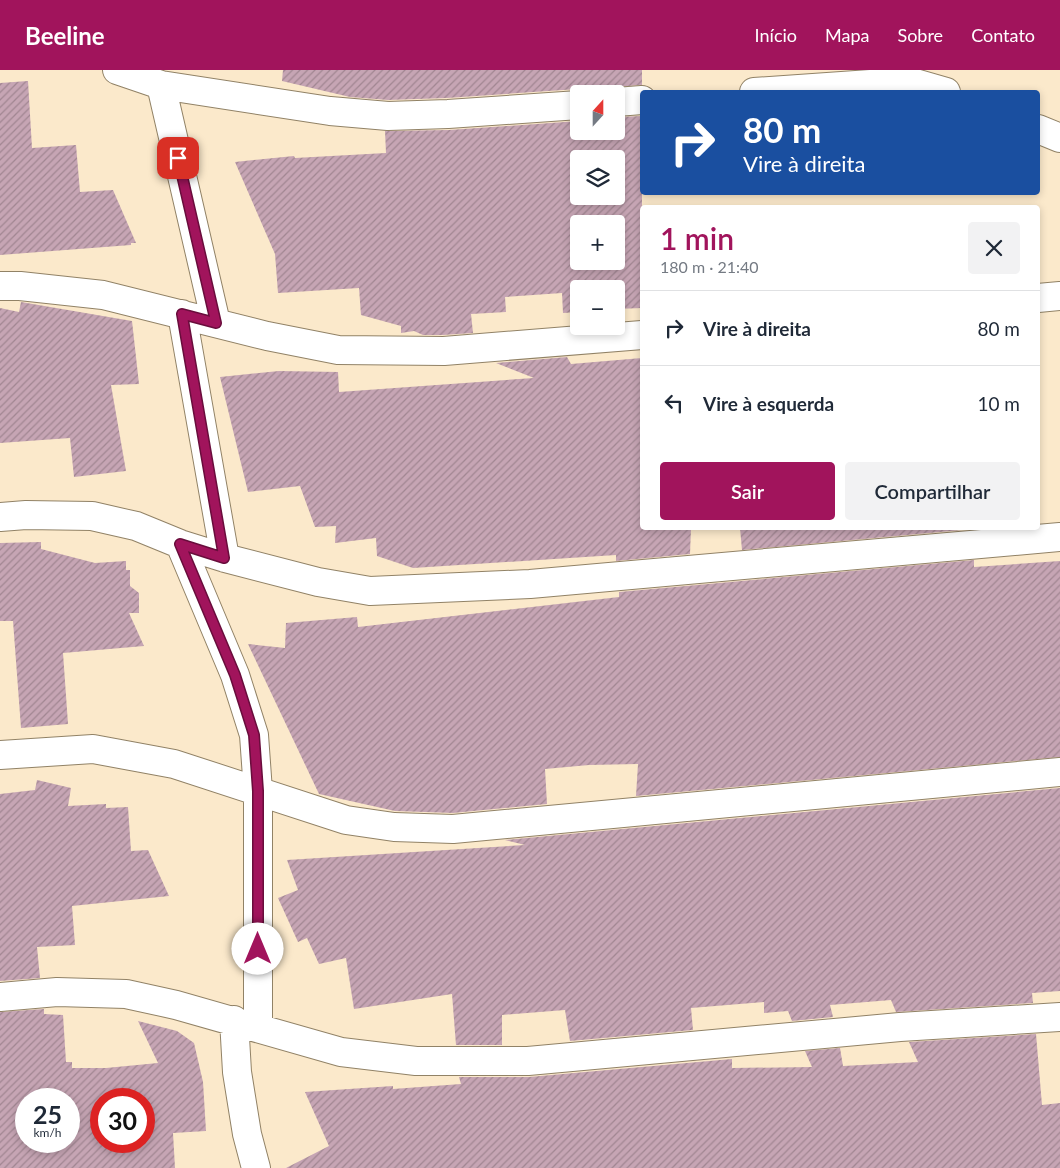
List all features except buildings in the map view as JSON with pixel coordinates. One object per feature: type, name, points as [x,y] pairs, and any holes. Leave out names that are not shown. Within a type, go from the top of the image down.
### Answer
[{"type":"street","points":[[117,70],[161,85],[330,111],[388,116],[570,106]]},
{"type":"street","points":[[783,90],[899,82],[915,83],[939,90]]},
{"type":"street","points":[[161,85],[216,323]]},
{"type":"street","points":[[625,101],[640,100]]},
{"type":"street","points":[[1040,130],[1060,138]]},
{"type":"street","points":[[0,286],[20,286],[103,295],[267,336],[338,350],[444,350],[640,335]]},
{"type":"street","points":[[1040,298],[1060,296]]},
{"type":"street","points":[[182,314],[224,558]]},
{"type":"street","points":[[0,517],[26,514],[92,516],[136,526],[180,544],[224,558],[318,582],[370,591],[530,584],[1060,537]]},
{"type":"street","points":[[180,544],[232,667],[254,735],[258,791],[246,1024],[237,1072],[247,1134],[256,1168]]},
{"type":"street","points":[[0,755],[93,749],[174,764],[346,820],[394,827],[453,829],[1060,772]]},
{"type":"street","points":[[0,997],[57,992],[126,994],[176,1005],[342,1052],[416,1061],[528,1061],[900,1027],[1060,1017]]},
{"type":"route","points":[[178,158],[216,323],[182,314],[224,558],[180,544],[235,675],[254,735],[258,791],[258,949]]}]
